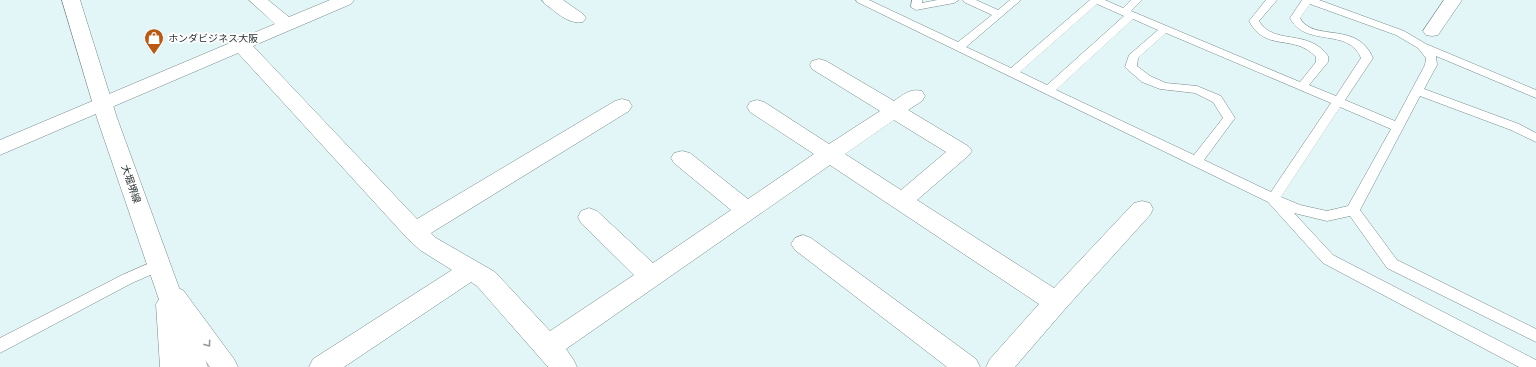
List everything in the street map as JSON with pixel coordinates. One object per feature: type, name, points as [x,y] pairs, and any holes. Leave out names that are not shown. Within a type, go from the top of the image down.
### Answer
[{"type":"street","name":"大堀堺線","points":[[71,0],[103,104],[195,367]]},
{"type":"street","points":[[258,0],[287,25]]},
{"type":"street","points":[[0,148],[345,0]]},
{"type":"street","points":[[551,0],[577,18]]},
{"type":"street","points":[[1432,31],[1453,0]]},
{"type":"street","points":[[241,44],[416,232],[428,244],[486,279],[548,347],[564,367]]},
{"type":"street","points":[[820,65],[961,151],[902,201]]},
{"type":"street","points":[[548,347],[916,96]]},
{"type":"street","points":[[416,232],[622,106]]},
{"type":"street","points":[[757,107],[1056,302]]},
{"type":"street","points":[[682,158],[747,211]]},
{"type":"street","points":[[999,367],[1056,302],[1142,209]]},
{"type":"street","points":[[589,217],[651,276]]},
{"type":"street","points":[[803,244],[967,367]]},
{"type":"street","points":[[322,367],[471,270]]},
{"type":"street","points":[[168,290],[173,367]]},
{"type":"street","points":[[168,290],[225,367]]},
{"type":"lane","points":[[861,0],[1273,199],[1297,209],[1327,216],[1353,210],[1431,66],[1432,58],[1422,46]]},
{"type":"lane","points":[[917,0],[916,7],[954,0]]},
{"type":"lane","points":[[968,0],[999,14]]},
{"type":"lane","points":[[959,47],[1015,0]]},
{"type":"lane","points":[[1012,73],[1096,0],[1398,128]]},
{"type":"lane","points":[[1048,90],[1127,13],[1137,0]]},
{"type":"lane","points":[[1272,0],[1254,21],[1258,29],[1270,37],[1300,41],[1316,49],[1322,56],[1322,62],[1302,87]]},
{"type":"lane","points":[[1273,199],[1367,58],[1366,51],[1357,43],[1341,36],[1313,33],[1301,27],[1295,18],[1308,0],[1400,33],[1422,46],[1536,94]]},
{"type":"lane","points":[[1165,29],[1133,57],[1131,67],[1146,79],[1164,86],[1197,90],[1217,99],[1229,118],[1196,161]]},
{"type":"lane","points":[[1417,91],[1515,128],[1536,138]]},
{"type":"lane","points":[[1273,199],[1328,258],[1534,367]]},
{"type":"lane","points":[[1353,210],[1392,264],[1536,336]]},
{"type":"lane","points":[[0,346],[127,279],[159,264]]},
{"type":"place","name":"ホンダビジネス大阪","points":[[154,55]]}]
